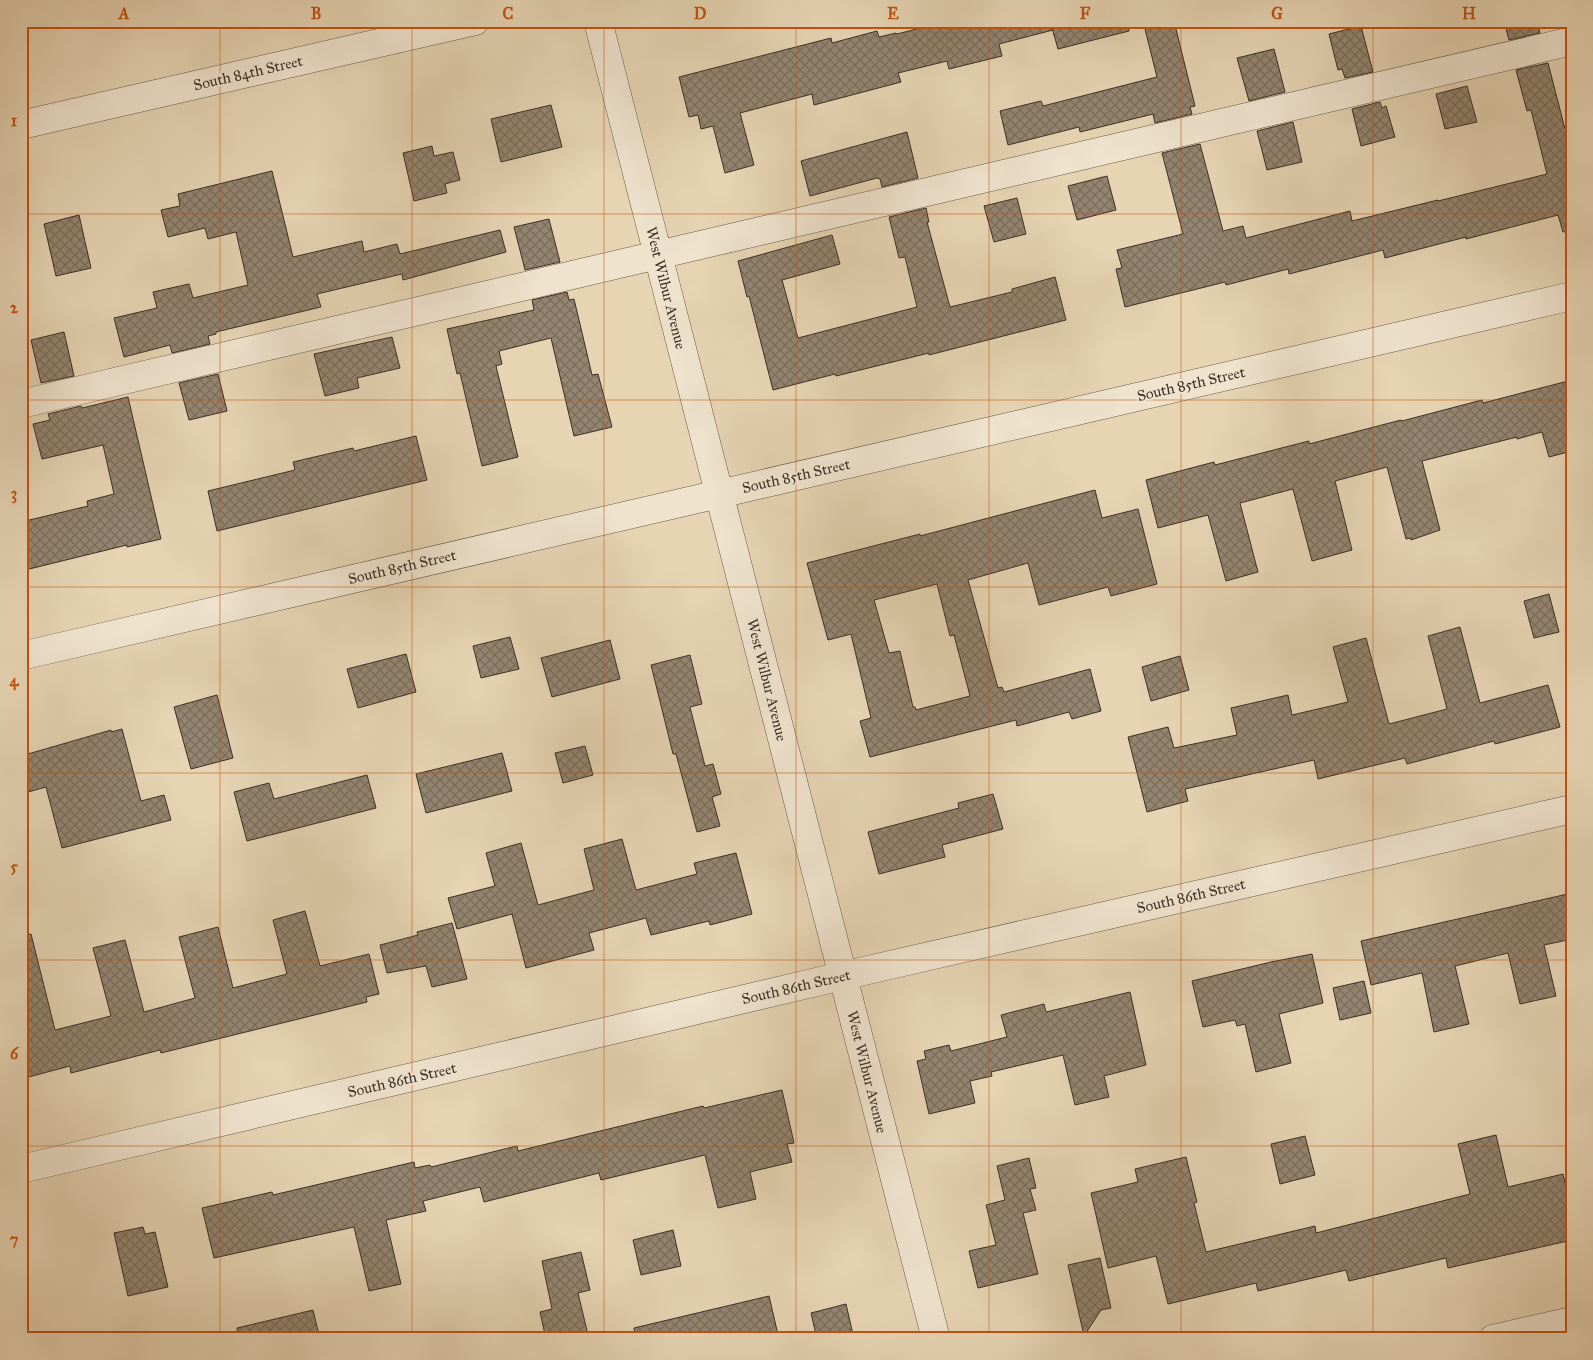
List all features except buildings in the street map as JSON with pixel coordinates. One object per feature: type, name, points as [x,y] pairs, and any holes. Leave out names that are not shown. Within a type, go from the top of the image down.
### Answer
[{"type":"street","name":"South 84th Street","points":[[21,125],[476,21]]},
{"type":"street","name":"West Wilbur Avenue","points":[[598,21],[936,1339]]},
{"type":"street","points":[[21,404],[1572,41]]},
{"type":"street","name":"South 85th Street","points":[[21,656],[1572,296]]},
{"type":"street","name":"South 86th Street","points":[[21,1169],[842,976],[1572,809]]},
{"type":"street","points":[[1493,1339],[1572,1320]]}]
